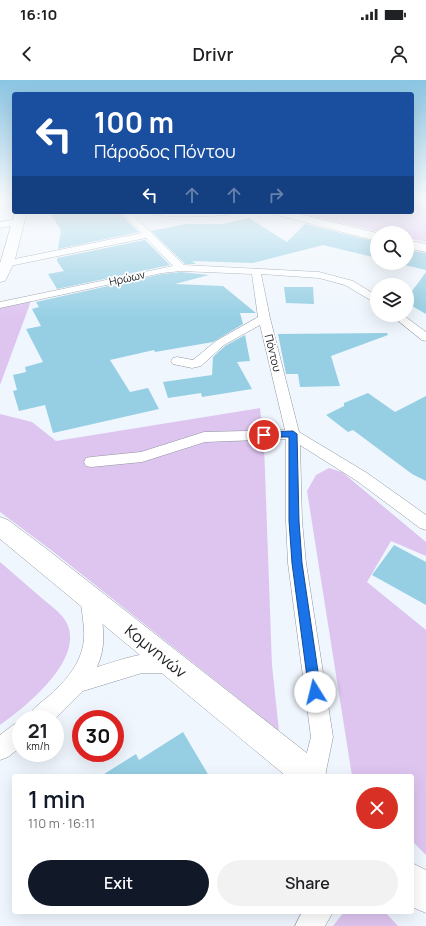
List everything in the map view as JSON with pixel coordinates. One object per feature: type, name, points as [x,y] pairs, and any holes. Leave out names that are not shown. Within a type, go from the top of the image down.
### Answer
[{"type":"main road","points":[[0,278],[13,238]]},
{"type":"main road","points":[[414,245],[426,248]]},
{"type":"main road","name":"Κομνηνών","points":[[0,526],[170,664],[309,774]]},
{"type":"main road","points":[[414,883],[426,895]]},
{"type":"street","points":[[4,264],[130,238]]},
{"type":"street","points":[[151,238],[181,268]]},
{"type":"street","name":"Ηρώων","points":[[0,305],[162,270],[181,268],[256,270],[310,274],[328,277],[353,286],[370,297]]},
{"type":"street","name":"Πόντου","points":[[256,270],[264,318],[293,434],[294,521],[297,563],[322,737],[313,774]]},
{"type":"street","points":[[177,361],[192,364],[197,363],[220,343],[264,318]]},
{"type":"street","points":[[405,322],[426,338]]},
{"type":"street","points":[[91,462],[142,457],[204,436],[293,434],[362,476],[426,524]]},
{"type":"street","points":[[48,710],[77,683],[92,657],[94,638],[88,596]]},
{"type":"street","points":[[77,683],[142,664],[170,664]]},
{"type":"street","points":[[0,749],[12,739]]},
{"type":"street","points":[[309,926],[317,914]]},
{"type":"shaded area","points":[[414,238],[426,238],[426,242],[414,239]]},
{"type":"shaded area","points":[[31,301],[0,385],[0,308]]},
{"type":"shaded area","points":[[260,408],[264,444],[272,665],[279,731],[51,550],[0,512],[0,414],[32,422],[56,441]]},
{"type":"shaded area","points":[[329,468],[342,472],[426,542],[426,556],[391,541],[367,582],[426,630],[426,855],[414,843],[414,774],[352,774],[307,491],[316,475]]},
{"type":"shaded area","points":[[0,562],[62,616],[69,631],[69,646],[63,662],[40,692],[19,710],[12,710],[12,716],[0,725]]},
{"type":"shaded area","points":[[342,914],[387,914],[398,926],[333,926]]},
{"type":"building","points":[[60,238],[108,238],[58,249]]},
{"type":"building","points":[[159,238],[281,238],[287,242],[291,238],[363,238],[370,240],[370,256],[323,245],[253,263],[192,261],[196,264],[185,264]]},
{"type":"building","points":[[145,240],[170,265],[57,289],[48,274],[64,271],[57,261],[57,258]]},
{"type":"building","points":[[414,251],[426,253],[426,270],[414,267]]},
{"type":"building","points":[[181,272],[209,275],[175,284],[223,286],[256,313],[240,313],[243,324],[213,342],[155,352],[154,350],[110,360],[130,392],[148,388],[159,409],[53,433],[45,405],[19,411],[13,391],[17,390],[13,375],[26,372],[25,367],[43,362],[26,329],[41,326],[32,309],[39,307],[36,302],[162,274]]},
{"type":"building","points":[[426,272],[426,314],[414,307],[414,288]]},
{"type":"building","points":[[284,287],[313,287],[314,304],[286,303]]},
{"type":"building","points":[[387,333],[388,335],[331,356],[340,386],[300,387],[298,374],[286,374],[278,334]]},
{"type":"building","points":[[245,335],[250,361],[237,362],[252,389],[202,397],[201,393],[168,398],[163,382],[212,375],[213,357],[225,346]]},
{"type":"building","points":[[368,393],[395,412],[426,396],[426,481],[412,474],[353,430],[348,432],[326,415],[344,406],[344,403]]},
{"type":"building","points":[[394,545],[426,562],[426,605],[372,575]]},
{"type":"building","points":[[183,732],[208,774],[104,774],[136,754],[139,760]]},
{"type":"route","points":[[264,435],[293,434],[293,489],[297,563],[315,692]]}]
